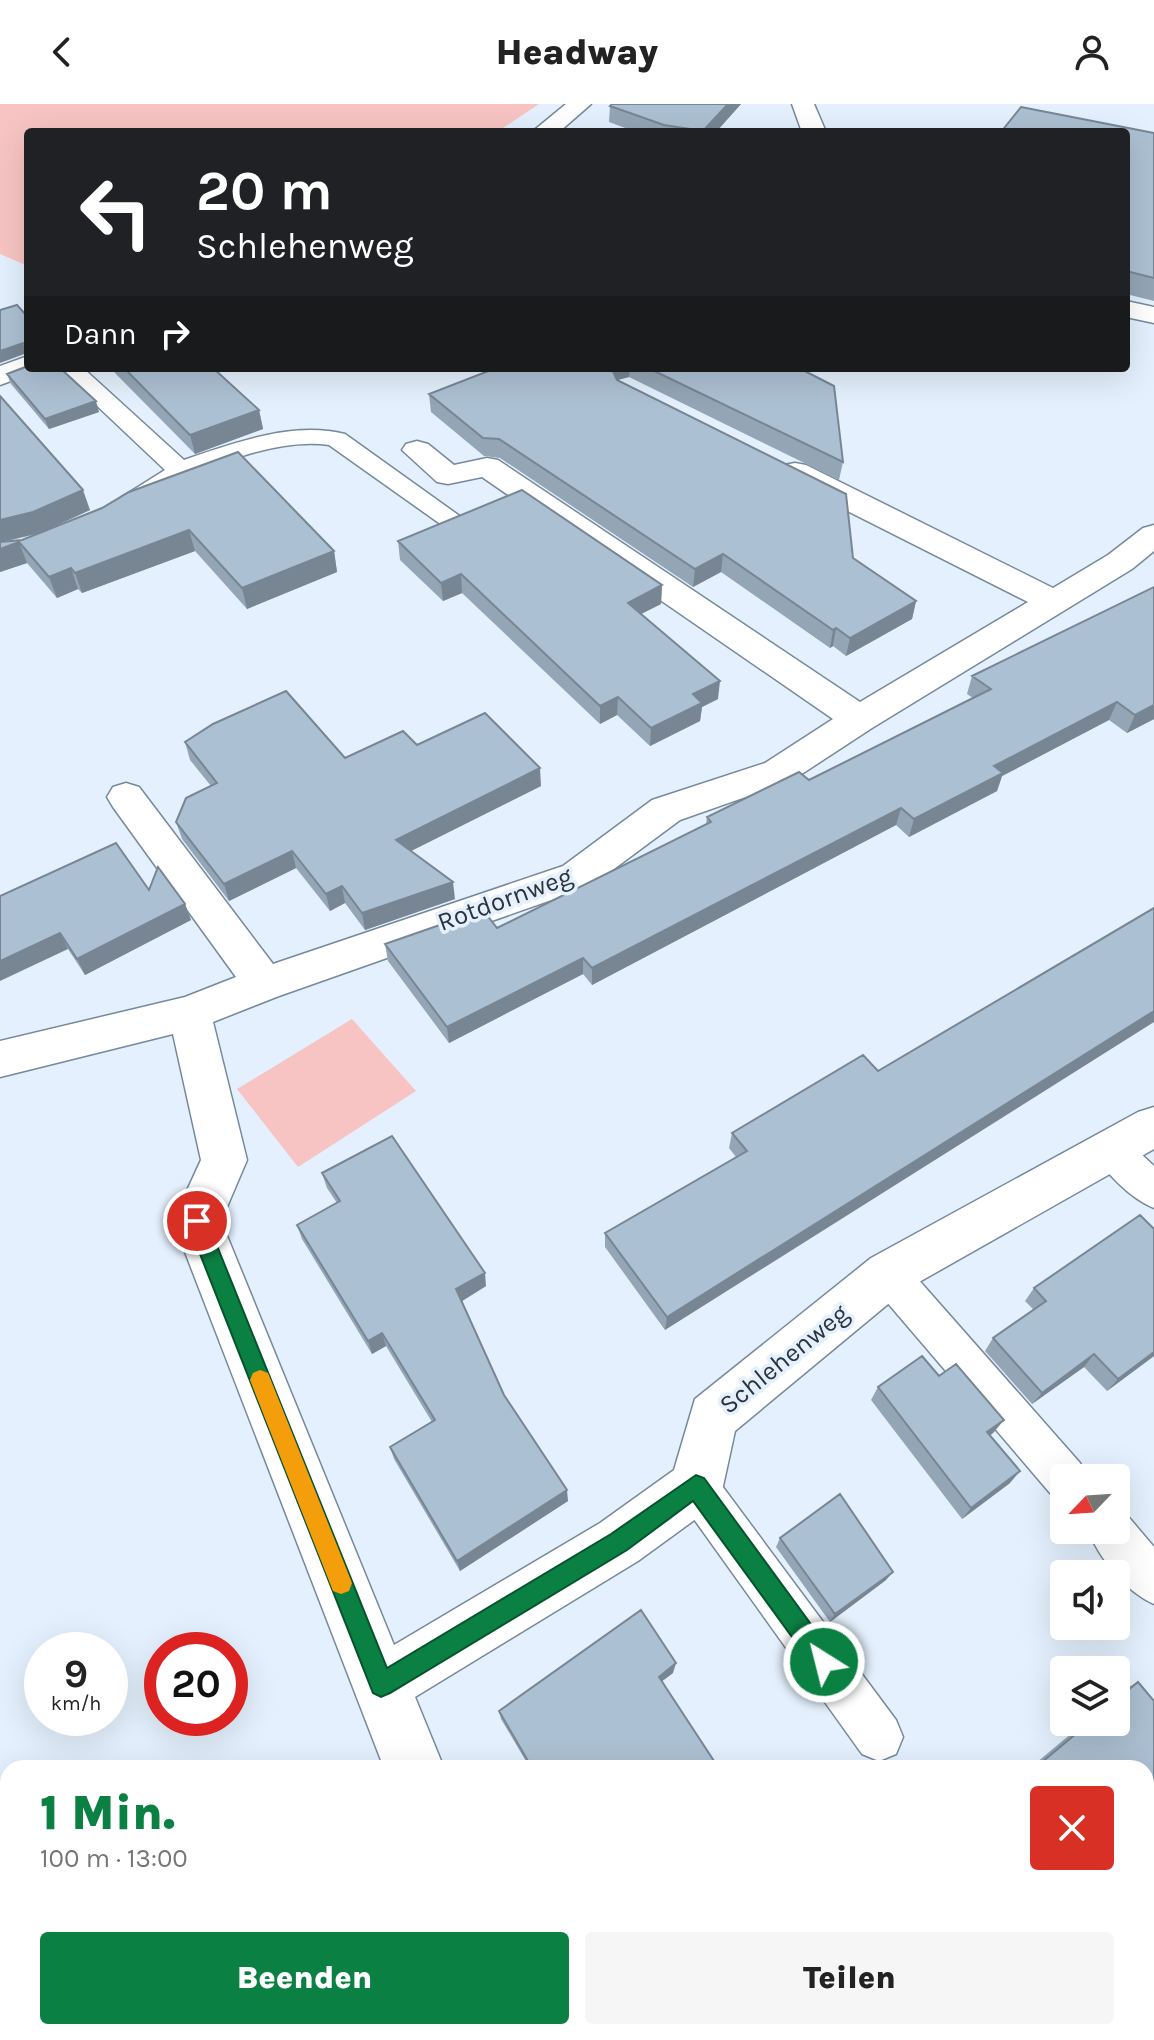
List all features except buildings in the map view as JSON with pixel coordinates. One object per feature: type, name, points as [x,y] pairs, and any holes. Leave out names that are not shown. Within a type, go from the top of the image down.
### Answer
[{"type":"street","points":[[549,128],[580,104]]},
{"type":"street","points":[[803,104],[812,128]]},
{"type":"street","points":[[1130,310],[1154,315]]},
{"type":"street","points":[[0,376],[24,367]]},
{"type":"street","points":[[417,450],[448,475],[487,467],[859,719]]},
{"type":"street","points":[[770,460],[1054,602]]},
{"type":"street","name":"Rotdornweg","points":[[0,1059],[190,1013],[264,984],[577,876],[666,810],[778,772],[859,719],[1054,602],[1137,570],[1154,535]]},
{"type":"street","points":[[126,797],[264,984]]},
{"type":"street","points":[[190,1013],[224,1160],[197,1221],[411,1760]]},
{"type":"street","name":"Schlehenweg","points":[[696,1486],[713,1417],[888,1274],[1099,1160],[1132,1138]]},
{"type":"street","points":[[381,1685],[619,1542],[696,1486]]},
{"type":"lane","points":[[73,372],[181,471]]},
{"type":"lane","points":[[108,514],[181,471],[289,437],[327,436],[336,439],[455,522]]},
{"type":"lane","points":[[1132,1138],[1154,1191]]},
{"type":"lane","points":[[888,1274],[1053,1464]]},
{"type":"lane","points":[[696,1486],[879,1737]]},
{"type":"lane","points":[[1122,1544],[1154,1581]]},
{"type":"shaded area","points":[[0,104],[539,104],[503,128],[24,128],[24,264],[0,254]]},
{"type":"shaded area","points":[[352,1019],[416,1091],[298,1167],[237,1089]]},
{"type":"slow traffic","points":[[260,1380],[341,1583]]},
{"type":"route","points":[[197,1221],[381,1685],[619,1542],[696,1486],[824,1662]]}]
